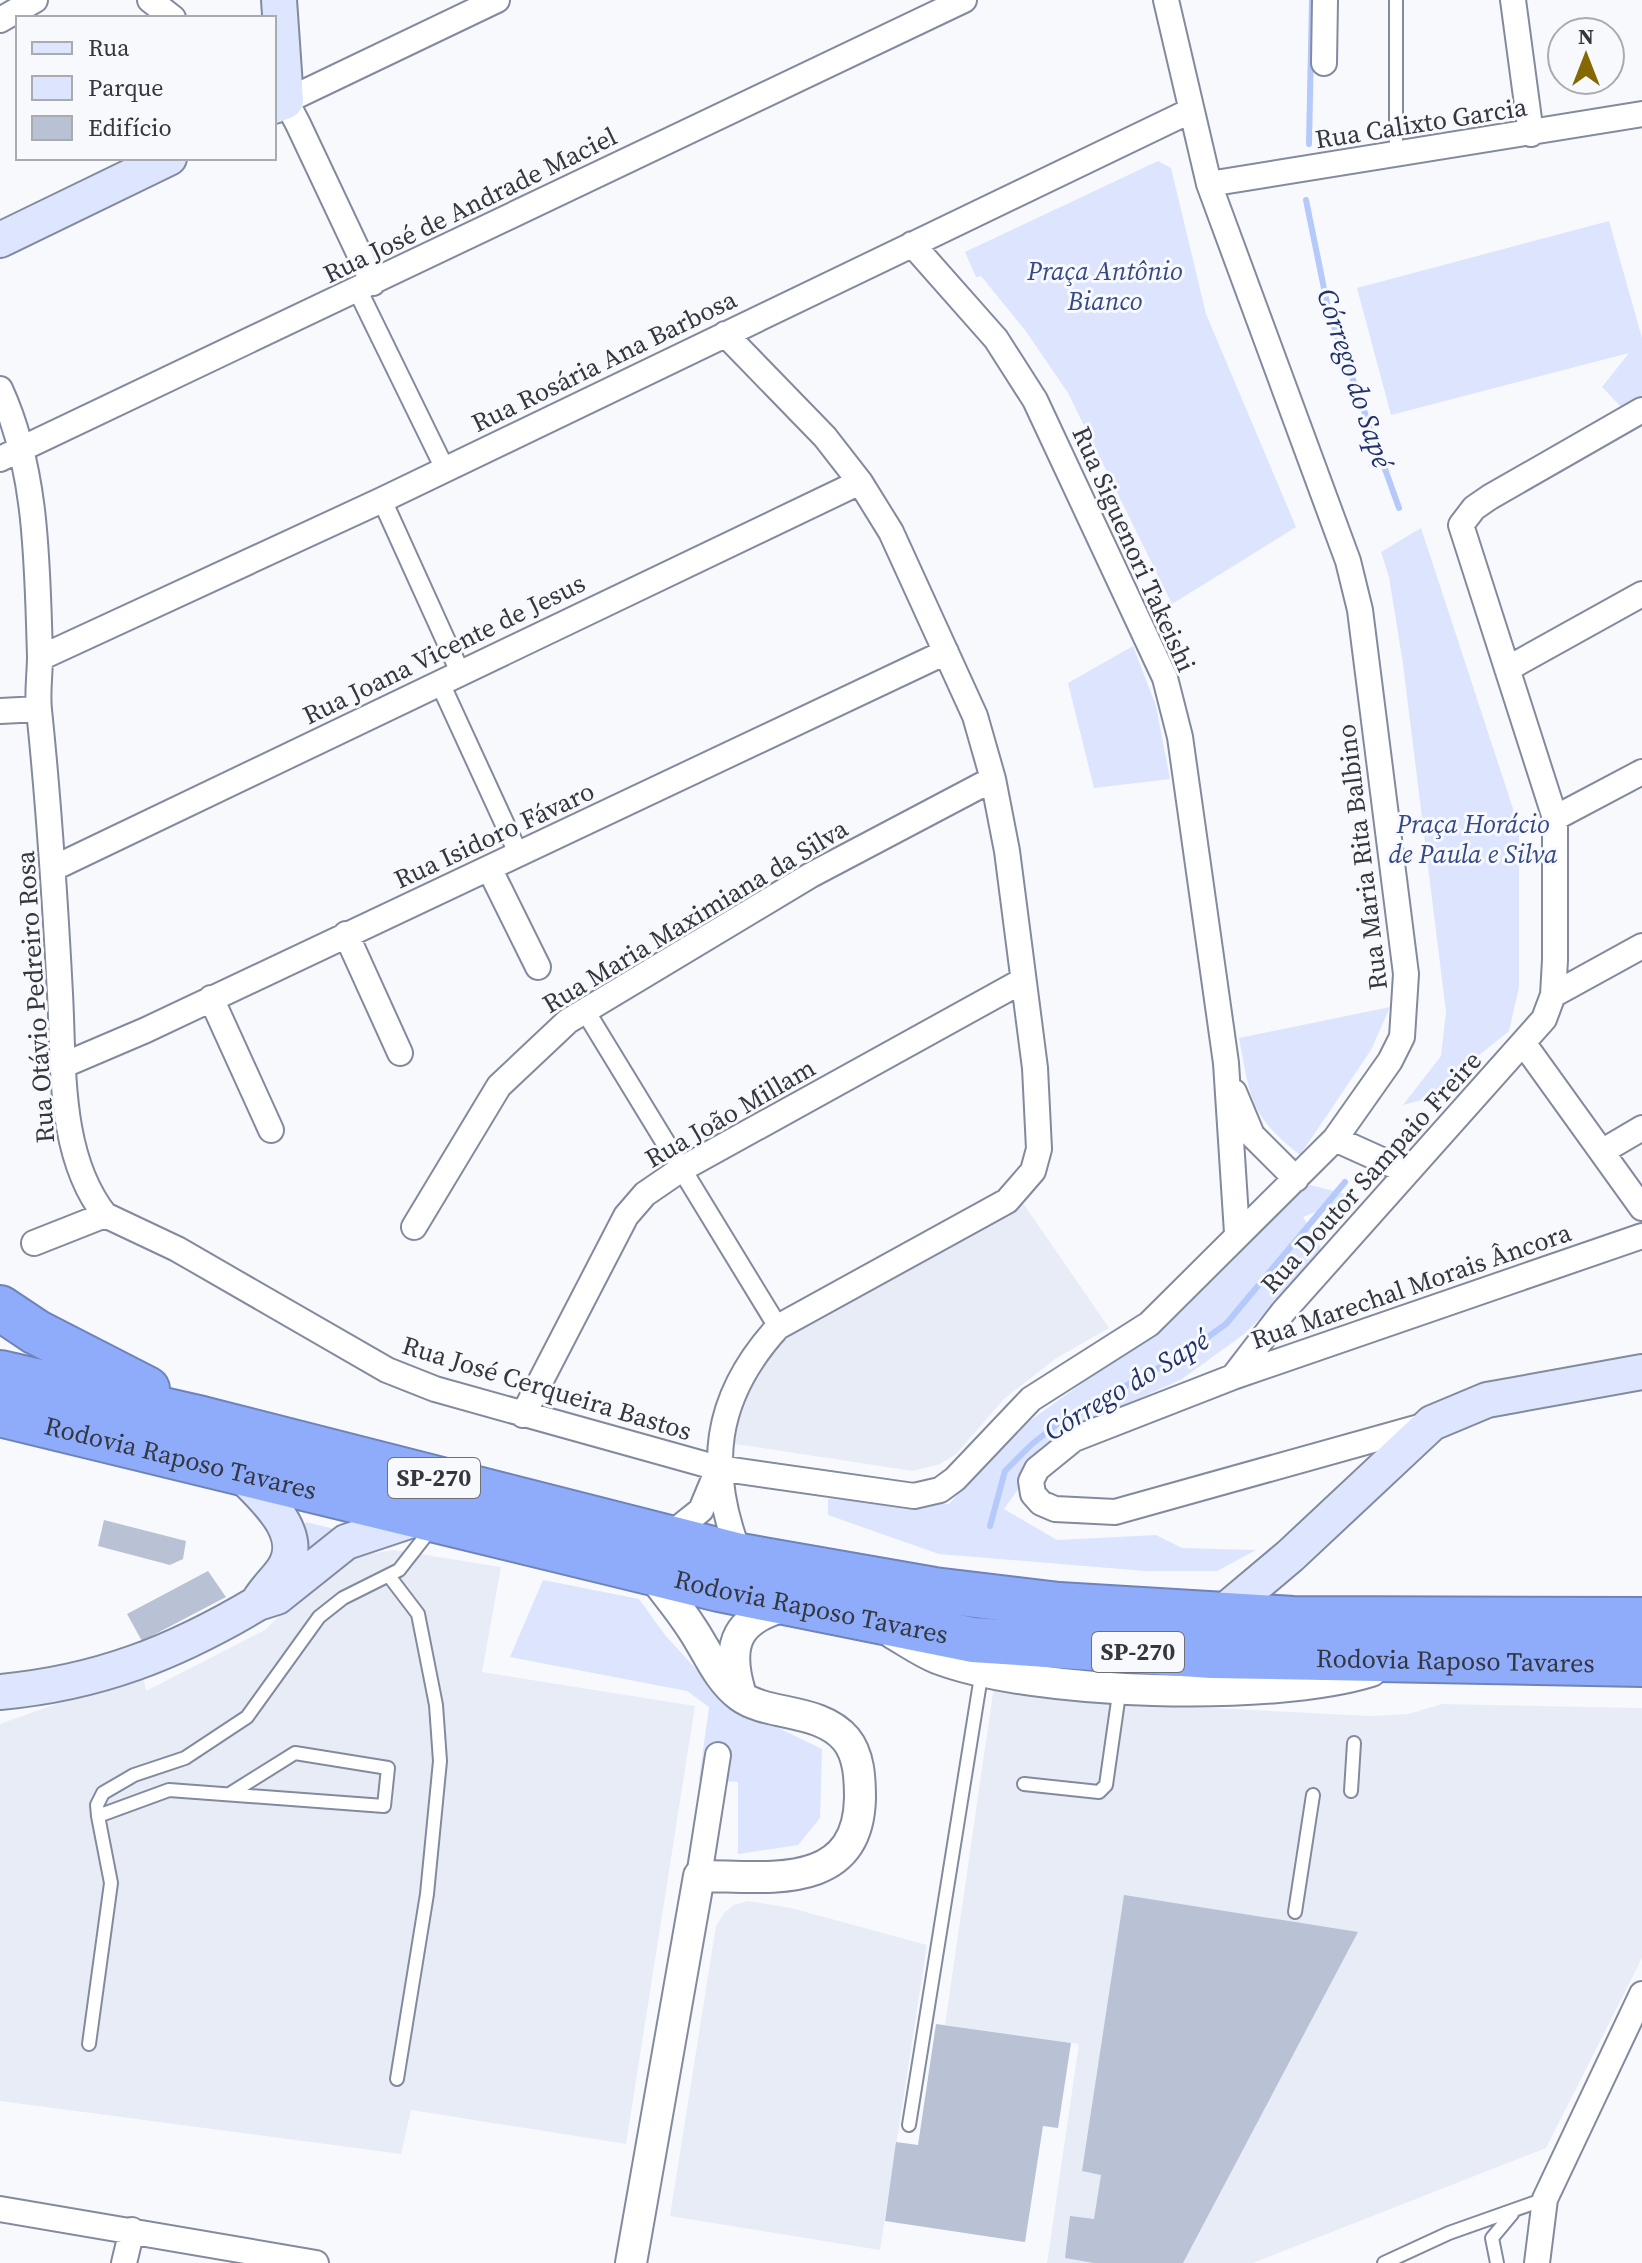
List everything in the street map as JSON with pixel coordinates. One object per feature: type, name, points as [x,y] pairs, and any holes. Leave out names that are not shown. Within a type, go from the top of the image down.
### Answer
[{"type":"highway","points":[[0,1308],[36,1332],[202,1419]]},
{"type":"highway","name":"Rodovia Raposo Tavares","points":[[0,1373],[202,1419],[658,1556],[790,1605],[973,1640],[1212,1656],[1642,1664]]},
{"type":"highway","name":"Rodovia Raposo Tavares","points":[[0,1414],[429,1519],[658,1556],[740,1556],[934,1590],[1030,1602],[1293,1619],[1642,1620]]},
{"type":"main road","points":[[278,100],[279,0]]},
{"type":"main road","points":[[0,240],[165,160]]},
{"type":"main road","points":[[1221,1614],[1290,1556],[1432,1423],[1487,1400],[1642,1372]]},
{"type":"main road","points":[[241,1474],[281,1516],[287,1532],[289,1554],[284,1569],[269,1584],[258,1603]]},
{"type":"main road","points":[[0,1692],[109,1674],[136,1665],[290,1588],[346,1542],[429,1519]]},
{"type":"main road","points":[[1290,1556],[1286,1583],[1293,1619]]},
{"type":"street","points":[[0,20],[35,0]]},
{"type":"street","points":[[150,0],[170,16]]},
{"type":"street","points":[[445,469],[278,100],[497,0]]},
{"type":"street","name":"Rua José de Andrade Maciel","points":[[11,455],[964,0]]},
{"type":"street","name":"Rua Maria Rita Balbino","points":[[940,1490],[955,1479],[1031,1399],[1149,1324],[1237,1233],[1296,1179],[1335,1139],[1390,1061],[1402,1037],[1406,1016],[1406,974],[1360,610],[1348,561],[1209,184],[1166,0]]},
{"type":"street","points":[[1324,63],[1325,0]]},
{"type":"street","points":[[1513,0],[1531,134]]},
{"type":"street","name":"Rua Rosária Ana Barbosa","points":[[40,658],[382,500],[1190,111]]},
{"type":"street","name":"Rua Calixto Garcia","points":[[1209,184],[1642,114]]},
{"type":"street","name":"Rua Siguenori Takeishi","points":[[912,244],[996,339],[1035,400],[1165,678],[1180,737],[1226,1063],[1237,1233]]},
{"type":"street","points":[[699,1876],[791,1876],[815,1872],[833,1861],[853,1835],[860,1806],[856,1757],[846,1740],[832,1728],[806,1716],[742,1698],[724,1679],[691,1626],[658,1556],[701,1510],[718,1468],[725,1418],[738,1381],[753,1354],[778,1327],[1007,1201],[1023,1186],[1039,1149],[1035,1068],[1007,851],[993,779],[975,716],[891,532],[860,482],[825,437],[725,334]]},
{"type":"street","name":"Rua Otávio Pedreiro Rosa","points":[[0,389],[11,455],[33,528],[40,658],[39,709],[54,868],[64,1065],[79,1174],[105,1215]]},
{"type":"street","points":[[1642,410],[1490,497],[1464,518],[1462,534],[1555,818],[1553,995],[1642,946]]},
{"type":"street","name":"Rua Joana Vicente de Jesus","points":[[54,868],[860,482]]},
{"type":"street","points":[[382,500],[519,855]]},
{"type":"street","points":[[1507,669],[1642,594]]},
{"type":"street","name":"Rua Isidoro Fávaro","points":[[64,1065],[519,855],[946,652]]},
{"type":"street","points":[[0,711],[39,709]]},
{"type":"street","points":[[1555,818],[1642,772]]},
{"type":"street","name":"Rua Maria Maximiana da Silva","points":[[414,1227],[499,1086],[545,1039],[584,1009],[811,875],[993,779]]},
{"type":"street","points":[[489,868],[538,967]]},
{"type":"street","points":[[346,934],[400,1053]]},
{"type":"street","name":"Rua João Millam","points":[[523,1415],[626,1216],[645,1194],[680,1170],[1022,981]]},
{"type":"street","name":"Rua Doutor Sampaio Freire","points":[[1233,1377],[1283,1312],[1406,1171],[1524,1044],[1544,1019],[1553,995]]},
{"type":"street","points":[[211,998],[271,1130]]},
{"type":"street","points":[[584,1009],[778,1327]]},
{"type":"street","points":[[1524,1044],[1642,1208]]},
{"type":"street","name":"Rua Siguenori Takeishi","points":[[1226,1063],[1237,1104],[1252,1135],[1296,1179]]},
{"type":"street","points":[[1603,1151],[1642,1128]]},
{"type":"street","points":[[1335,1139],[1406,1171]]},
{"type":"street","points":[[34,1243],[105,1215]]},
{"type":"street","name":"Rua José Cerqueira Bastos","points":[[105,1215],[177,1249],[387,1370],[523,1415],[718,1468],[914,1496],[940,1490]]},
{"type":"street","name":"Rua Marechal Morais Âncora","points":[[1432,1423],[1115,1512],[1055,1509],[1041,1503],[1033,1494],[1031,1481],[1037,1469],[1074,1439],[1233,1377],[1642,1236]]},
{"type":"street","points":[[718,1468],[724,1512],[740,1556]]},
{"type":"street","points":[[742,1698],[731,1652],[735,1640],[761,1615],[790,1605]]},
{"type":"street","points":[[868,1620],[936,1657],[982,1670],[1091,1687],[1296,1686],[1349,1678],[1410,1659]]},
{"type":"street","points":[[631,2263],[718,1755]]},
{"type":"street","points":[[1537,2263],[1545,2199],[1642,1994]]},
{"type":"street","points":[[0,2209],[132,2230],[289,2261],[316,2263]]},
{"type":"street","points":[[124,2263],[132,2230]]},
{"type":"lane","points":[[1396,0],[1396,156]]},
{"type":"lane","points":[[89,2044],[111,1883],[97,1805],[103,1793],[134,1775],[185,1758],[247,1717],[319,1617],[343,1598],[399,1570],[429,1519]]},
{"type":"lane","points":[[389,1576],[418,1614],[436,1705],[440,1761],[427,1894],[397,2079]]},
{"type":"lane","points":[[909,2125],[982,1670]]},
{"type":"lane","points":[[1024,1784],[1099,1792],[1106,1785],[1120,1687]]},
{"type":"lane","points":[[1351,1791],[1354,1743]]},
{"type":"lane","points":[[98,1816],[169,1790],[384,1806],[388,1768],[295,1753],[231,1793]]},
{"type":"lane","points":[[1295,1912],[1313,1795]]},
{"type":"lane","points":[[1384,2263],[1449,2233],[1545,2199]]},
{"type":"lane","points":[[1497,2263],[1492,2238],[1517,2209]]},
{"type":"shaded area","points":[[1023,1203],[1109,1328],[1055,1359],[1005,1398],[956,1454],[940,1464],[913,1471],[729,1443],[742,1398],[777,1338]]},
{"type":"shaded area","points":[[394,1550],[501,1567],[482,1672],[695,1706],[626,2144],[411,2110],[401,2154],[0,2101],[0,1724],[142,1673],[146,1691],[265,1630],[312,1584],[350,1557]]},
{"type":"shaded area","points":[[994,1686],[1131,1704],[1370,1716],[1408,1714],[1442,1704],[1642,1708],[1642,1958],[1546,2148],[1253,2263],[1047,2263],[1079,2044],[945,2025]]},
{"type":"shaded area","points":[[748,1901],[791,1908],[927,1945],[880,2250],[670,2216],[716,1926],[734,1905]]},
{"type":"green space","name":"Praça Antônio Bianco","points":[[1158,161],[1171,168],[1206,314],[1296,527],[1172,604],[1068,393],[1025,330],[981,276],[976,277],[965,252]]},
{"type":"green space","points":[[1609,221],[1642,338],[1642,400],[1624,410],[1602,387],[1629,353],[1391,415],[1357,288]]},
{"type":"green space","name":"Praça Horácio de Paula e Silva","points":[[1421,528],[1519,827],[1519,987],[1509,1031],[1425,1099],[1403,1105],[1441,1056],[1446,1012],[1403,664],[1389,577],[1381,552]]},
{"type":"green space","points":[[1133,646],[1156,706],[1170,779],[1094,788],[1068,683]]},
{"type":"green space","points":[[1390,1007],[1371,1050],[1300,1155],[1261,1116],[1246,1077],[1239,1038]]},
{"type":"green space","points":[[1306,1184],[1354,1196],[1303,1217],[1321,1248],[1310,1270],[1244,1334],[1182,1379],[1055,1437],[1004,1509],[1057,1540],[1156,1535],[1182,1548],[1256,1550],[1217,1571],[1145,1571],[939,1554],[828,1515],[828,1499],[949,1504],[1013,1433],[1127,1351]]},
{"type":"green space","points":[[306,1522],[339,1530],[307,1557],[307,1536],[302,1527]]},
{"type":"green space","points":[[543,1580],[639,1599],[665,1635],[727,1703],[822,1749],[820,1818],[798,1845],[738,1854],[738,1782],[699,1780],[709,1707],[687,1691],[510,1657]]},
{"type":"building","points":[[104,1520],[186,1541],[183,1559],[170,1565],[98,1546]]},
{"type":"building","points":[[208,1571],[226,1597],[142,1641],[127,1614]]},
{"type":"building","points":[[1124,1895],[1358,1932],[1183,2263],[1094,2263],[1065,2258],[1070,2216],[1094,2219],[1101,2175],[1082,2171]]},
{"type":"building","points":[[936,2024],[1071,2043],[1058,2128],[1043,2126],[1025,2242],[885,2221],[896,2142],[918,2145]]},
{"type":"waterway","name":"Córrego do Sapé","points":[[1309,144],[1312,0]]},
{"type":"waterway","name":"Córrego do Sapé","points":[[1306,200],[1329,313],[1399,508]]},
{"type":"waterway","name":"Córrego do Sapé","points":[[990,1526],[1005,1471],[1032,1444],[1060,1422],[1184,1354],[1226,1324],[1345,1182]]}]
